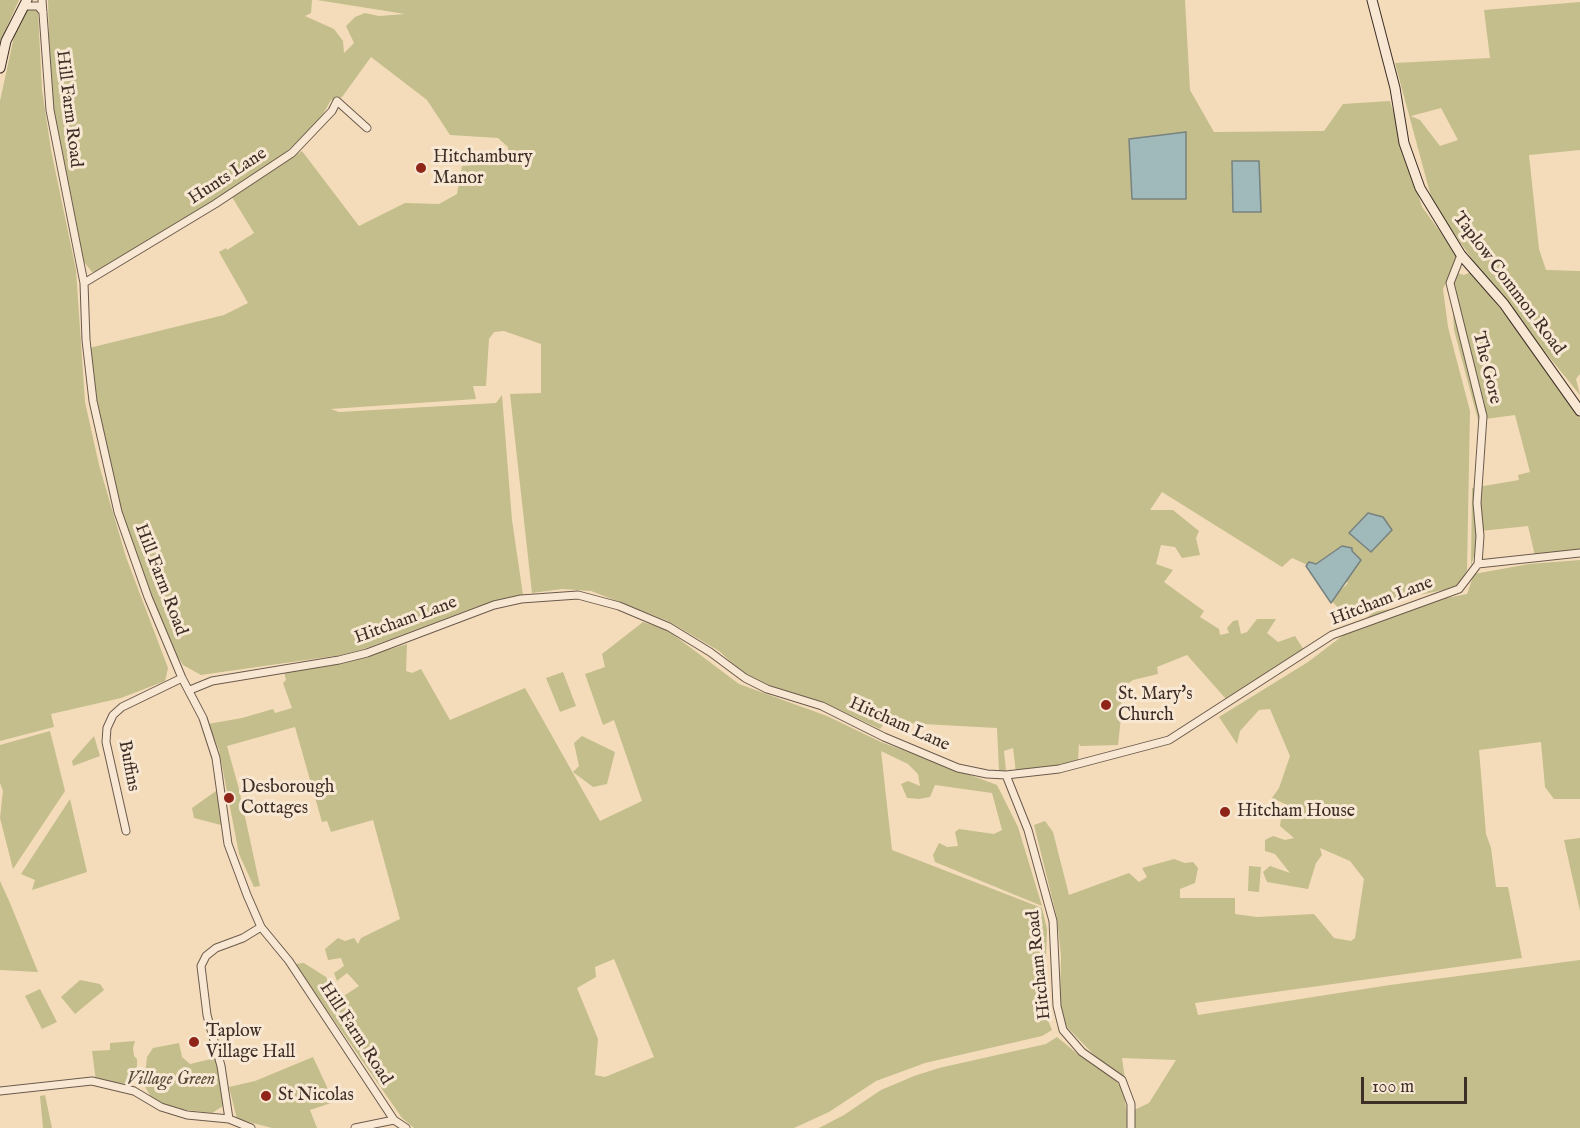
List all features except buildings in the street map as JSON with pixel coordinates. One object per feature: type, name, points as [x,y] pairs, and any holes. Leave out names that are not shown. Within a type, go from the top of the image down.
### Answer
[{"type":"street","name":"Hill Farm Road","points":[[42,0],[50,110],[84,284],[87,350],[93,401],[103,454],[118,512],[148,597],[182,678],[190,690],[216,758],[228,844],[233,863],[261,927],[289,961],[394,1120]]},
{"type":"street","name":"Taplow Common Road","points":[[1372,0],[1410,161],[1420,188],[1461,255],[1504,304],[1580,411]]},
{"type":"street","points":[[0,68],[6,41],[26,3],[38,6],[43,12]]},
{"type":"street","name":"Hunts Lane","points":[[84,284],[215,204],[292,153],[332,111],[337,101],[367,128]]},
{"type":"street","name":"The Gore","points":[[1461,255],[1450,283],[1483,416],[1477,503],[1479,564]]},
{"type":"street","points":[[1479,564],[1580,553]]},
{"type":"street","name":"Hitcham Lane","points":[[190,690],[212,681],[339,660],[367,653],[503,603],[524,598],[578,595],[619,606],[669,627],[710,652],[745,678],[767,689],[822,706],[884,737],[958,768],[1006,775],[1059,770],[1169,740],[1332,635],[1459,590],[1479,564]]},
{"type":"street","name":"Buffins","points":[[126,831],[106,742],[107,728],[113,715],[122,707],[182,678]]},
{"type":"street","name":"Hitcham Road","points":[[1006,775],[1028,830],[1053,921],[1057,1006],[1063,1030],[1082,1052],[1122,1080],[1131,1104],[1131,1128]]},
{"type":"street","points":[[229,1119],[221,1066],[207,1015],[201,966],[206,956],[216,948],[261,927]]},
{"type":"street","points":[[0,1091],[92,1081],[134,1091],[161,1107],[187,1115],[229,1119],[250,1128]]},
{"type":"street","points":[[355,1128],[394,1120],[406,1128]]},
{"type":"green space","points":[[0,0],[19,0],[0,42]]},
{"type":"green space","points":[[48,0],[312,0],[311,13],[305,16],[334,29],[343,41],[344,53],[354,43],[346,26],[355,17],[365,13],[379,16],[405,14],[317,0],[1185,0],[1190,90],[1214,132],[1324,131],[1343,104],[1390,101],[1422,207],[1458,256],[1443,289],[1448,327],[1470,411],[1467,570],[1458,587],[1370,603],[1348,619],[1331,600],[1348,583],[1292,558],[1282,567],[1162,492],[1150,510],[1173,510],[1199,531],[1196,538],[1200,555],[1182,558],[1175,547],[1161,545],[1156,564],[1173,570],[1164,582],[1204,611],[1200,617],[1219,629],[1220,635],[1229,633],[1227,628],[1233,621],[1238,620],[1241,634],[1247,632],[1257,619],[1276,619],[1267,633],[1278,642],[1295,636],[1304,650],[1226,699],[1187,655],[1157,667],[1158,674],[1133,680],[1119,690],[1122,708],[1118,745],[1080,746],[1079,743],[1078,761],[1059,768],[1016,773],[1013,748],[1004,751],[1006,771],[999,771],[997,728],[885,722],[880,729],[823,702],[775,688],[741,671],[719,651],[668,621],[591,591],[562,589],[532,593],[510,394],[541,393],[541,344],[504,331],[494,332],[489,339],[486,386],[473,386],[476,399],[331,409],[339,412],[496,403],[502,395],[512,520],[523,595],[476,607],[364,649],[341,655],[201,675],[183,665],[170,645],[130,543],[103,437],[89,348],[224,315],[248,303],[219,252],[226,248],[227,250],[254,233],[232,197],[302,151],[359,226],[405,203],[439,204],[457,194],[462,166],[509,163],[508,147],[498,138],[450,135],[427,100],[371,57],[342,97],[331,100],[316,126],[271,165],[99,271],[92,272],[84,262],[55,123],[50,72]]},
{"type":"green space","points":[[1580,2],[1580,150],[1529,155],[1539,249],[1546,270],[1580,271],[1580,374],[1576,379],[1580,395],[1489,283],[1433,204],[1395,63],[1490,58],[1484,10]],"holes":[[[1441,108],[1458,140],[1440,146],[1420,120],[1411,116]]]},
{"type":"green space","points":[[32,8],[38,12],[42,90],[51,150],[76,270],[85,402],[99,465],[126,557],[168,668],[165,681],[121,698],[51,714],[54,727],[0,741],[0,101],[15,32],[25,10]]},
{"type":"green space","points":[[1471,272],[1551,373],[1580,418],[1580,552],[1535,556],[1528,526],[1481,531],[1471,566],[1472,488],[1519,480],[1518,475],[1530,472],[1515,415],[1478,420],[1454,330],[1451,284],[1456,273],[1464,275]]},
{"type":"green space","points":[[1580,560],[1580,799],[1554,799],[1545,787],[1541,742],[1479,750],[1486,834],[1491,848],[1496,887],[1508,887],[1522,958],[1195,1003],[1198,1015],[1390,985],[1580,960],[1580,1128],[1134,1128],[1134,1110],[1149,1103],[1176,1060],[1122,1058],[1125,1079],[1094,1055],[1065,1025],[1060,1005],[1061,956],[1057,918],[1034,825],[1045,821],[1053,832],[1069,895],[1129,873],[1139,882],[1147,877],[1142,868],[1174,859],[1185,863],[1193,862],[1198,868],[1195,883],[1180,889],[1180,898],[1235,898],[1235,914],[1257,917],[1314,914],[1334,938],[1351,941],[1355,938],[1364,879],[1350,861],[1320,848],[1322,855],[1316,863],[1308,889],[1267,882],[1263,872],[1270,866],[1290,873],[1275,854],[1265,851],[1265,840],[1273,836],[1285,840],[1294,838],[1280,826],[1281,819],[1287,813],[1285,804],[1272,798],[1279,788],[1290,756],[1270,709],[1259,710],[1240,731],[1237,744],[1219,717],[1308,662],[1374,612],[1467,594],[1474,574],[1529,564]]},
{"type":"green space","points":[[643,622],[667,630],[739,684],[827,716],[881,742],[997,785],[1018,827],[1042,906],[935,862],[933,855],[939,843],[947,847],[958,846],[955,832],[959,829],[994,834],[1002,830],[992,793],[935,785],[930,797],[907,798],[901,784],[908,781],[920,786],[918,774],[908,764],[881,751],[892,850],[1042,908],[1047,929],[1044,1011],[1052,1030],[1042,1036],[925,1063],[876,1081],[829,1112],[794,1128],[414,1128],[402,1118],[295,964],[304,963],[326,977],[339,999],[359,986],[347,973],[337,981],[334,973],[344,966],[341,958],[328,960],[325,949],[338,938],[345,941],[354,938],[358,944],[361,938],[400,919],[373,820],[331,832],[327,821],[322,822],[295,727],[227,746],[239,789],[260,886],[254,887],[239,854],[219,750],[208,724],[273,709],[275,713],[292,708],[283,683],[286,680],[284,672],[361,658],[407,644],[406,671],[412,673],[421,669],[450,720],[525,688],[600,821],[642,801],[614,720],[603,725],[585,674],[605,667],[602,654]],"holes":[[[614,959],[654,1057],[605,1077],[595,1075],[598,1039],[577,988],[596,977],[595,967]]]},
{"type":"green space","points":[[563,672],[576,706],[560,712],[546,678]]},
{"type":"green space","points":[[50,731],[65,791],[13,869],[0,818],[3,791],[0,783],[0,745]]},
{"type":"green space","points":[[94,736],[100,756],[73,766],[72,761]]},
{"type":"green space","points":[[582,736],[615,752],[607,784],[593,787],[573,772],[579,766],[574,743]]},
{"type":"green space","points":[[216,791],[219,793],[221,825],[194,818],[192,808]]},
{"type":"green space","points":[[70,799],[87,872],[32,890],[35,880],[21,874]]},
{"type":"green space","points":[[1580,838],[1580,911],[1564,840]]},
{"type":"green space","points":[[1249,866],[1261,867],[1259,892],[1248,891]]},
{"type":"green space","points":[[0,881],[10,903],[38,972],[0,970]]},
{"type":"green space","points":[[80,980],[100,984],[104,990],[75,1014],[61,997]]},
{"type":"green space","points":[[40,989],[57,1022],[42,1029],[25,996]]},
{"type":"green space","points":[[1057,1037],[1080,1056],[1108,1074],[1123,1088],[1129,1128],[819,1128],[844,1115],[881,1090],[914,1076],[939,1068],[1046,1044]]},
{"type":"green space","name":"Village Green","points":[[135,1041],[133,1048],[137,1059],[137,1076],[133,1082],[128,1084],[96,1081],[92,1051],[110,1050],[110,1043]]},
{"type":"green space","name":"Village Green","points":[[179,1043],[182,1057],[190,1064],[215,1058],[224,1099],[223,1106],[212,1113],[171,1108],[153,1100],[144,1085],[147,1057],[153,1048]]},
{"type":"green space","points":[[313,1057],[334,1102],[310,1110],[317,1128],[272,1128],[237,1119],[229,1087],[255,1081]]},
{"type":"green space","points":[[45,1095],[52,1128],[43,1128],[40,1096]]},
{"type":"water","points":[[1186,132],[1186,199],[1132,199],[1129,139]]},
{"type":"water","points":[[1232,161],[1259,161],[1261,212],[1233,212]]},
{"type":"water","points":[[1368,513],[1383,517],[1392,530],[1371,552],[1349,533]]},
{"type":"water","points":[[1342,546],[1352,548],[1361,560],[1331,603],[1306,566],[1309,562],[1316,564]]},
{"type":"place","name":"Hitchambury Manor","points":[[421,168]]},
{"type":"place","name":"St. Mary's Church","points":[[1106,705]]},
{"type":"place","name":"Desborough Cottages","points":[[229,798]]},
{"type":"place","name":"Hitcham House","points":[[1225,812]]},
{"type":"place","name":"Taplow Village Hall","points":[[194,1042]]},
{"type":"place","name":"St Nicolas","points":[[266,1096]]}]
